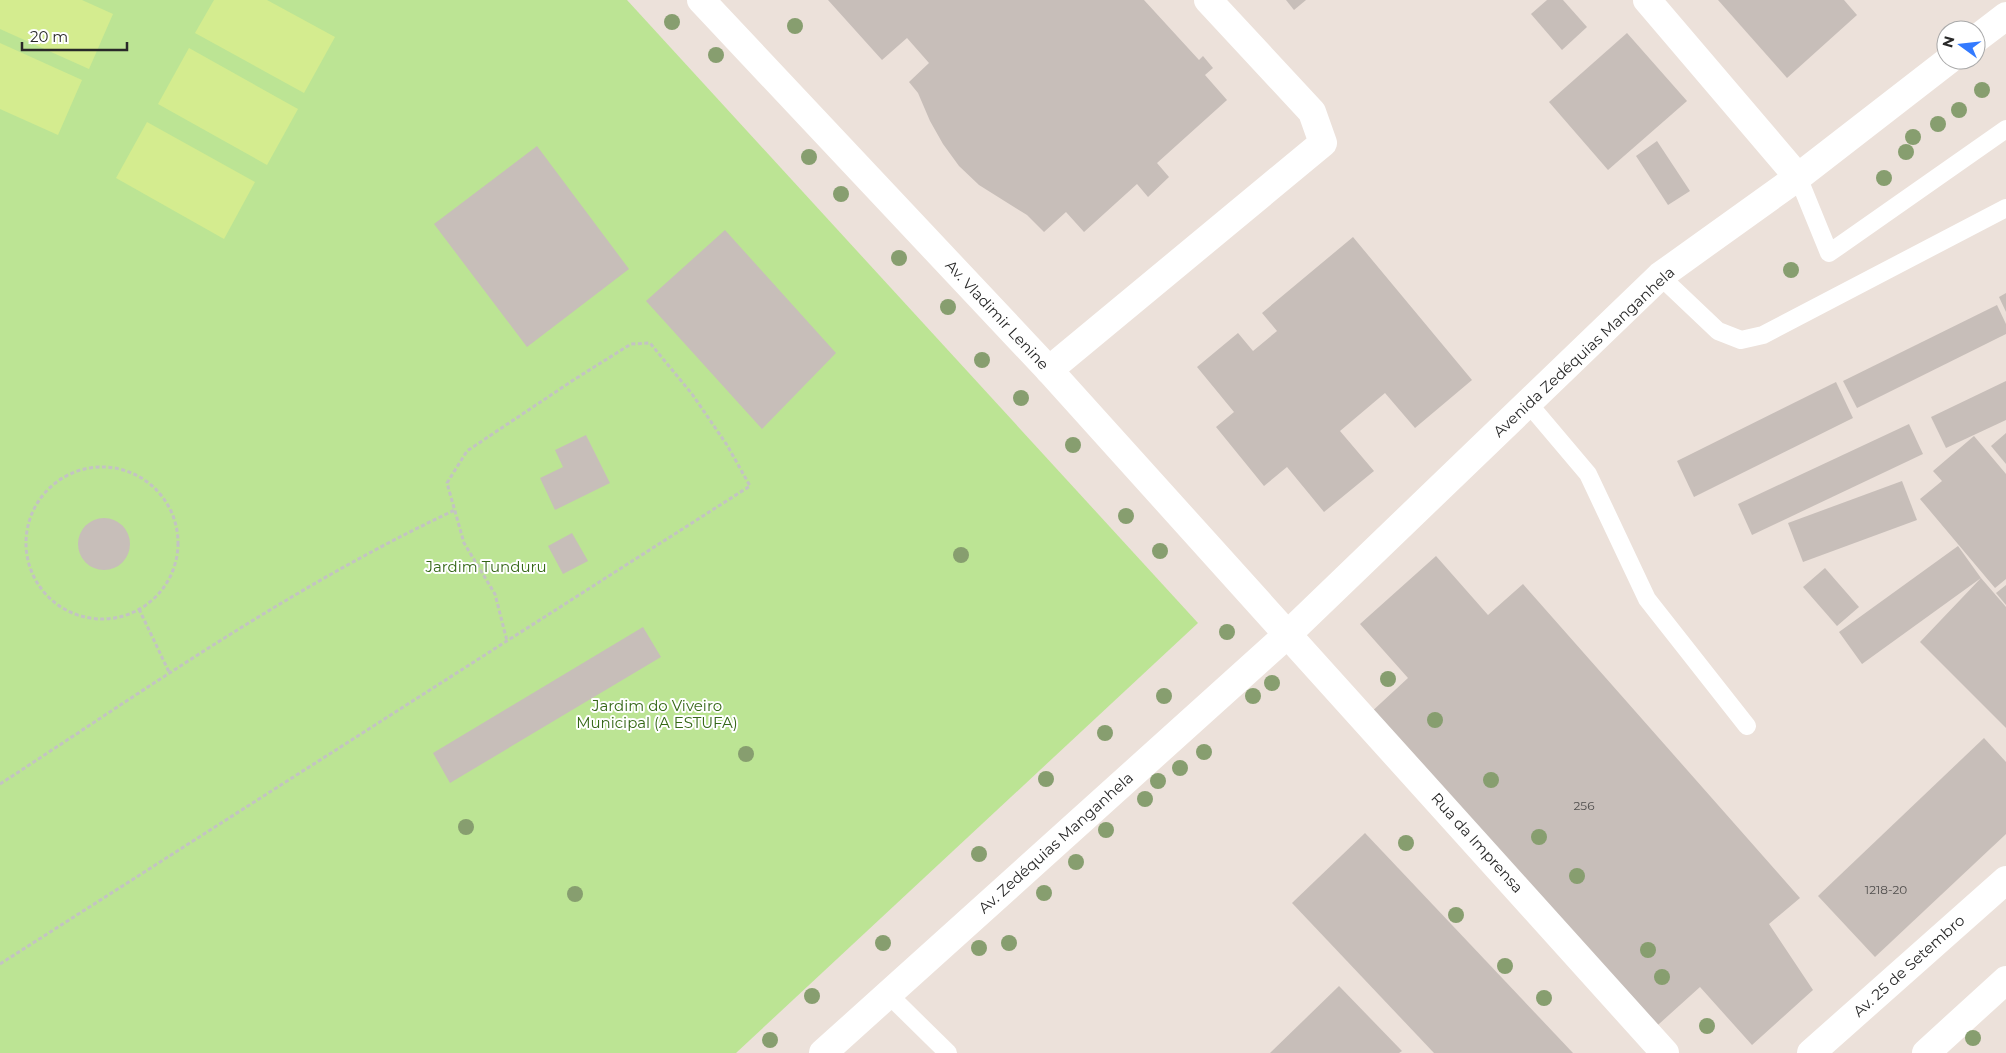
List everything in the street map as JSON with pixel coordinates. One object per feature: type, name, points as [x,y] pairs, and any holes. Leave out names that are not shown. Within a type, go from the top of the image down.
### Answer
[{"type":"street","name":"Av. Vladimir Lenine","points":[[701,0],[1049,370],[1288,634]]},
{"type":"street","points":[[1049,370],[1323,143],[1312,112],[1208,0]]},
{"type":"street","points":[[1647,0],[1798,177]]},
{"type":"street","points":[[1986,31],[2006,16]]},
{"type":"street","name":"Avenida Zedéquias Manganhela","points":[[1288,634],[1660,276],[1798,177],[1936,70]]},
{"type":"street","name":"Av. Zedéquias Manganhela","points":[[823,1053],[1288,634]]},
{"type":"street","name":"Rua da Imprensa","points":[[1288,634],[1665,1053]]},
{"type":"street","name":"Av. 25 de Setembro","points":[[1811,1053],[2006,880]]},
{"type":"street","points":[[1926,1053],[2006,980]]},
{"type":"lane","points":[[1798,177],[1829,253],[2006,129]]},
{"type":"lane","points":[[1660,276],[1718,331],[1742,340],[1763,335],[2006,208]]},
{"type":"lane","points":[[1528,403],[1588,474],[1647,599],[1747,726]]},
{"type":"lane","points":[[888,994],[948,1053]]},
{"type":"path","points":[[0,964],[507,641],[750,486],[727,446],[692,394],[650,344],[631,344],[466,451],[447,482],[464,542],[495,594],[507,641]]},
{"type":"path","points":[[91,468],[115,468],[138,476],[157,490],[171,510],[178,533],[177,559],[167,583],[150,603],[139,609],[127,616],[102,620],[76,615],[54,602],[37,583],[28,559],[27,533],[34,510],[48,490],[68,475],[91,468]]},
{"type":"path","points":[[0,784],[264,613],[410,531],[455,510]]},
{"type":"path","points":[[139,609],[170,674]]},
{"type":"green space","name":"Jardim Tunduru","points":[[0,0],[627,0],[1198,623],[736,1053],[0,1053]]},
{"type":"green space","points":[[0,0],[82,0],[113,14],[89,69],[0,29]]},
{"type":"green space","points":[[214,0],[267,0],[335,37],[304,93],[195,33]]},
{"type":"green space","points":[[0,43],[82,80],[58,135],[0,109]]},
{"type":"green space","points":[[189,48],[298,109],[267,165],[158,104]]},
{"type":"green space","points":[[147,122],[255,182],[224,239],[116,178]]},
{"type":"building","points":[[828,0],[1144,0],[1199,60],[1203,56],[1213,68],[1205,75],[1227,100],[1157,163],[1169,177],[1148,197],[1137,184],[1084,232],[1066,212],[1044,232],[1027,215],[979,185],[959,166],[943,144],[930,121],[918,93],[909,82],[929,63],[907,38],[882,60]]},
{"type":"building","points":[[1286,0],[1306,0],[1294,10]]},
{"type":"building","points":[[1547,0],[1563,0],[1587,27],[1562,50],[1531,14]]},
{"type":"building","points":[[1718,0],[1844,0],[1857,15],[1787,78]]},
{"type":"building","points":[[1627,33],[1687,101],[1608,170],[1549,102]]},
{"type":"building","points":[[1657,141],[1690,191],[1668,205],[1636,156]]},
{"type":"building","points":[[537,146],[629,269],[527,347],[434,224]]},
{"type":"building","points":[[725,230],[836,353],[762,429],[646,301]]},
{"type":"building","points":[[1353,237],[1472,380],[1415,428],[1385,393],[1340,431],[1374,471],[1324,512],[1287,467],[1264,486],[1216,427],[1234,412],[1197,367],[1238,333],[1253,351],[1277,331],[1262,313]]},
{"type":"building","points":[[2006,293],[2006,312],[1999,297]]},
{"type":"building","points":[[1997,305],[2006,324],[2006,334],[1857,408],[1843,381]]},
{"type":"building","points":[[2006,381],[2006,420],[1946,448],[1931,417]]},
{"type":"building","points":[[1836,382],[1853,418],[1694,497],[1677,461]]},
{"type":"building","points":[[1909,424],[1923,454],[1752,535],[1738,504]]},
{"type":"building","points":[[2006,433],[2006,464],[1991,446]]},
{"type":"building","points":[[586,435],[610,483],[555,510],[540,478],[563,467],[555,450]]},
{"type":"building","points":[[1974,436],[2006,474],[2006,579],[1995,588],[1920,499],[1942,481],[1933,471]]},
{"type":"building","points":[[1902,481],[1917,520],[1803,562],[1788,523]]},
{"type":"building","points":[[104,518],[114,520],[122,526],[128,534],[130,544],[128,554],[122,562],[114,568],[104,570],[94,568],[86,562],[80,554],[78,544],[80,534],[86,526],[94,520]]},
{"type":"building","points":[[572,533],[588,561],[563,574],[548,546]]},
{"type":"building","points":[[1958,546],[1981,578],[1862,664],[1839,632]]},
{"type":"building","points":[[1436,556],[1488,615],[1523,584],[1800,898],[1769,924],[1813,990],[1752,1045],[1700,987],[1649,1033],[1368,715],[1408,678],[1360,624]]},
{"type":"building","points":[[1825,568],[1859,607],[1837,626],[1803,587]]},
{"type":"building","points":[[1981,578],[2006,607],[2006,728],[1920,642]]},
{"type":"building","points":[[2006,585],[2006,605],[1996,593]]},
{"type":"building","points":[[643,627],[661,657],[450,783],[433,753]]},
{"type":"building","points":[[1984,738],[2006,762],[2006,834],[1875,957],[1818,896]]},
{"type":"building","points":[[1365,833],[1573,1053],[1434,1053],[1292,903]]},
{"type":"building","points":[[1339,986],[1402,1051],[1399,1053],[1270,1053]]},
{"type":"park label","name":"Jardim do Viveiro Municipal (A ESTUFA)","points":[[657,714]]}]
